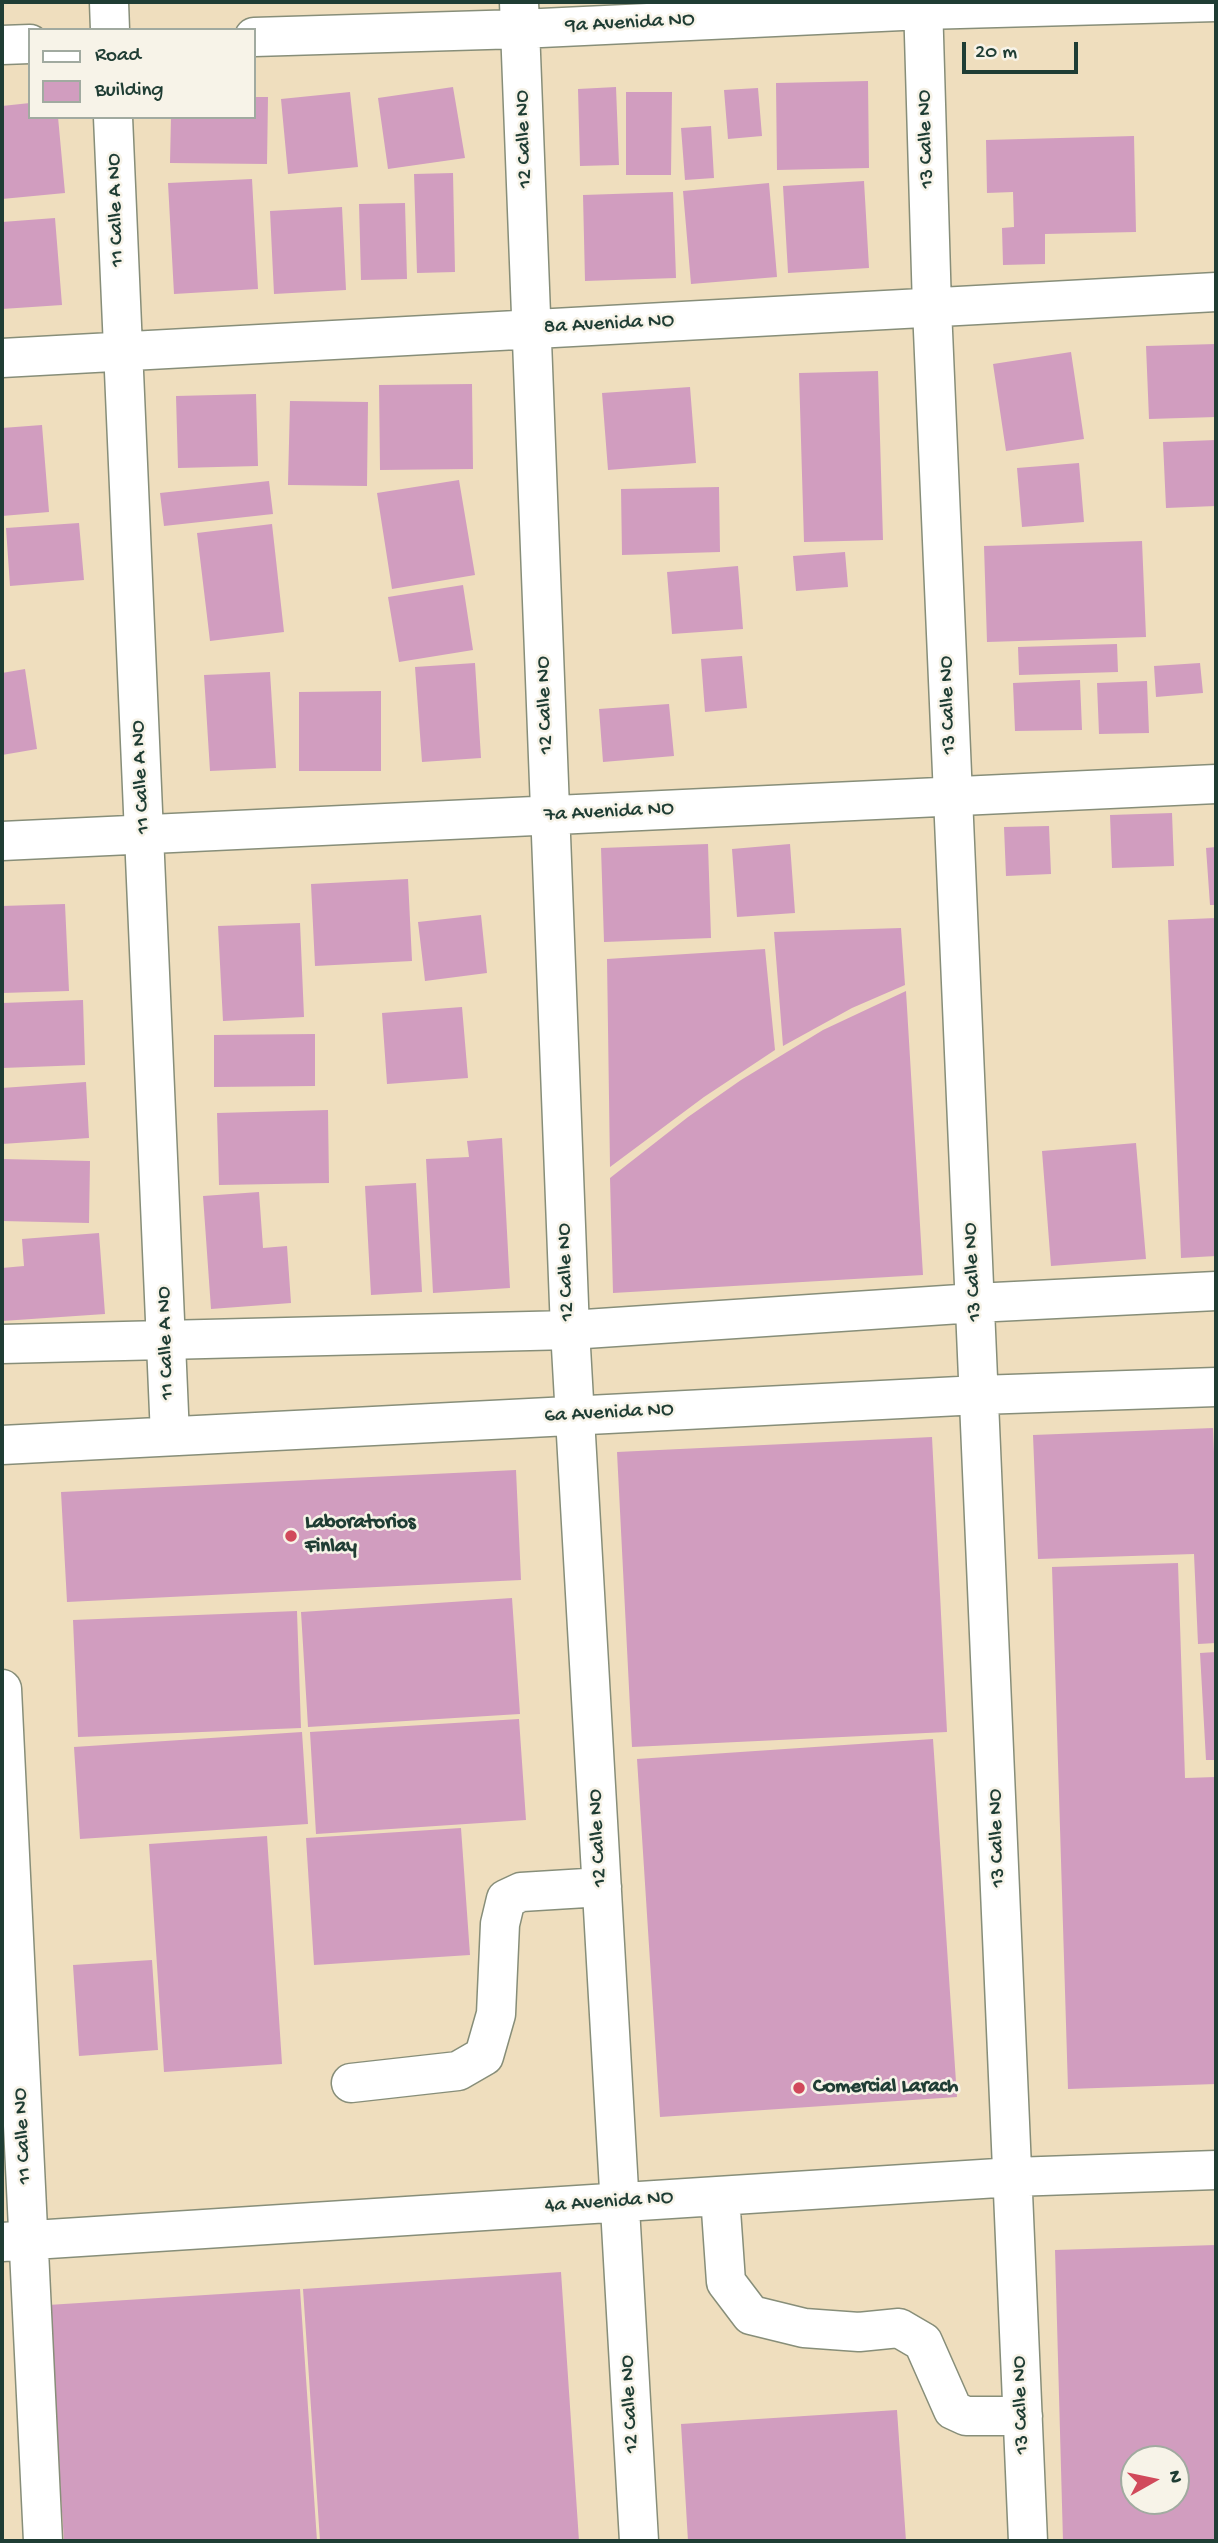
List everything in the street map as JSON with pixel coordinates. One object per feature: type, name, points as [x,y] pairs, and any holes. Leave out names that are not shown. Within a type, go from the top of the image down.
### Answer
[{"type":"street","points":[[109,2],[110,28]]},
{"type":"street","name":"9a Avenida NO","points":[[256,37],[520,16],[1216,2]]},
{"type":"street","name":"13 Calle NO","points":[[923,6],[932,308],[1028,2541]]},
{"type":"street","name":"12 Calle NO","points":[[520,16],[570,1330],[639,2541]]},
{"type":"street","points":[[2,45],[28,44]]},
{"type":"street","name":"11 Calle A NO","points":[[113,119],[170,1436]]},
{"type":"street","name":"8a Avenida NO","points":[[2,358],[1216,292]]},
{"type":"street","name":"7a Avenida NO","points":[[2,841],[1216,784]]},
{"type":"street","points":[[2,1344],[570,1330],[975,1303],[1216,1291]]},
{"type":"street","name":"6a Avenida NO","points":[[2,1445],[979,1395],[1216,1387]]},
{"type":"street","name":"11 Calle NO","points":[[2,1706],[15,2241],[43,2541]]},
{"type":"street","points":[[351,2083],[458,2071],[484,2056],[496,2014],[500,1924],[506,1899],[520,1892],[601,1886]]},
{"type":"street","name":"4a Avenida NO","points":[[15,2241],[1013,2178],[1216,2170]]},
{"type":"street","points":[[720,2196],[726,2282],[751,2315],[818,2329],[859,2332],[899,2328],[923,2342],[953,2410],[966,2416],[1023,2416]]},
{"type":"building","points":[[868,81],[869,168],[777,170],[776,83]]},
{"type":"building","points":[[453,87],[465,158],[388,169],[378,98]]},
{"type":"building","points":[[616,87],[619,165],[580,166],[578,89]]},
{"type":"building","points":[[758,88],[762,136],[728,139],[724,90]]},
{"type":"building","points":[[350,92],[358,167],[288,174],[281,99]]},
{"type":"building","points":[[626,92],[672,92],[671,175],[626,175]]},
{"type":"building","points":[[256,97],[268,97],[267,164],[170,163],[171,119],[256,119]]},
{"type":"building","points":[[28,103],[28,119],[58,119],[65,193],[2,199],[2,106]]},
{"type":"building","points":[[711,126],[714,178],[685,180],[681,128]]},
{"type":"building","points":[[1134,136],[1136,232],[1045,234],[1045,264],[1003,265],[1002,228],[1014,227],[1013,192],[987,193],[986,140]]},
{"type":"building","points":[[453,173],[455,272],[417,273],[414,174]]},
{"type":"building","points":[[252,179],[258,289],[174,294],[168,183]]},
{"type":"building","points":[[864,181],[869,268],[788,273],[783,186]]},
{"type":"building","points":[[769,183],[777,277],[691,284],[683,191]]},
{"type":"building","points":[[673,192],[676,278],[585,281],[583,195]]},
{"type":"building","points":[[405,203],[407,279],[361,280],[359,204]]},
{"type":"building","points":[[342,207],[346,290],[274,294],[270,211]]},
{"type":"building","points":[[55,218],[62,305],[2,309],[2,222]]},
{"type":"building","points":[[1216,344],[1216,417],[1149,419],[1146,346]]},
{"type":"building","points":[[1071,352],[1084,439],[1006,451],[993,364]]},
{"type":"building","points":[[878,371],[883,540],[804,542],[799,373]]},
{"type":"building","points":[[472,384],[473,469],[380,470],[379,385]]},
{"type":"building","points":[[690,387],[696,463],[608,470],[602,393]]},
{"type":"building","points":[[256,394],[258,466],[178,468],[176,396]]},
{"type":"building","points":[[290,401],[368,402],[367,486],[288,485]]},
{"type":"building","points":[[42,425],[49,512],[2,516],[2,428]]},
{"type":"building","points":[[1216,440],[1216,506],[1166,508],[1163,442]]},
{"type":"building","points":[[1079,463],[1084,522],[1022,527],[1017,468]]},
{"type":"building","points":[[459,480],[475,575],[392,589],[377,493]]},
{"type":"building","points":[[269,481],[273,514],[164,526],[160,493]]},
{"type":"building","points":[[719,487],[720,552],[622,555],[621,489]]},
{"type":"building","points":[[79,523],[84,580],[10,586],[6,528]]},
{"type":"building","points":[[272,524],[284,632],[210,641],[197,533]]},
{"type":"building","points":[[1142,541],[1146,637],[987,642],[984,546]]},
{"type":"building","points":[[845,552],[848,587],[796,591],[793,556]]},
{"type":"building","points":[[738,566],[743,629],[672,634],[667,572]]},
{"type":"building","points":[[463,585],[473,650],[399,662],[388,597]]},
{"type":"building","points":[[1117,644],[1118,672],[1019,675],[1018,647]]},
{"type":"building","points":[[742,656],[747,708],[705,712],[701,659]]},
{"type":"building","points":[[475,663],[481,758],[422,762],[415,667]]},
{"type":"building","points":[[1200,663],[1203,693],[1156,697],[1154,666]]},
{"type":"building","points":[[25,669],[37,749],[2,755],[2,673]]},
{"type":"building","points":[[270,672],[276,768],[210,771],[204,675]]},
{"type":"building","points":[[1080,680],[1082,730],[1015,731],[1013,683]]},
{"type":"building","points":[[1147,681],[1149,733],[1099,734],[1097,683]]},
{"type":"building","points":[[381,691],[381,771],[299,771],[299,692]]},
{"type":"building","points":[[669,704],[674,756],[603,762],[599,709]]},
{"type":"building","points":[[1172,813],[1174,866],[1112,868],[1110,815]]},
{"type":"building","points":[[1049,826],[1051,874],[1006,876],[1004,827]]},
{"type":"building","points":[[708,844],[711,938],[604,942],[601,848]]},
{"type":"building","points":[[790,844],[795,913],[737,917],[732,849]]},
{"type":"building","points":[[1216,847],[1216,905],[1210,905],[1206,848]]},
{"type":"building","points":[[408,879],[412,961],[315,966],[311,884]]},
{"type":"building","points":[[65,904],[69,991],[2,993],[2,906]]},
{"type":"building","points":[[481,915],[487,973],[425,981],[418,922]]},
{"type":"building","points":[[1216,918],[1216,1256],[1181,1258],[1168,920]]},
{"type":"building","points":[[300,923],[304,1017],[223,1021],[218,926]]},
{"type":"building","points":[[901,928],[905,985],[852,1008],[783,1046],[774,932]]},
{"type":"building","points":[[765,949],[775,1050],[704,1097],[610,1167],[607,959]]},
{"type":"building","points":[[906,991],[923,1275],[613,1293],[610,1178],[688,1117],[741,1080],[823,1030]]},
{"type":"building","points":[[83,1000],[85,1065],[2,1068],[2,1003]]},
{"type":"building","points":[[462,1007],[468,1078],[387,1084],[382,1013]]},
{"type":"building","points":[[315,1034],[315,1086],[214,1087],[214,1035]]},
{"type":"building","points":[[86,1082],[89,1138],[2,1144],[2,1088]]},
{"type":"building","points":[[328,1110],[329,1183],[219,1185],[217,1113]]},
{"type":"building","points":[[502,1138],[510,1288],[433,1293],[426,1159],[469,1157],[467,1141]]},
{"type":"building","points":[[1136,1143],[1146,1259],[1051,1266],[1042,1151]]},
{"type":"building","points":[[2,1159],[90,1161],[89,1223],[2,1221]]},
{"type":"building","points":[[416,1183],[422,1292],[371,1295],[365,1186]]},
{"type":"building","points":[[259,1192],[263,1248],[287,1246],[291,1303],[211,1309],[203,1196]]},
{"type":"building","points":[[99,1233],[105,1314],[2,1321],[2,1268],[24,1266],[22,1239]]},
{"type":"building","points":[[1213,1428],[1216,1643],[1198,1644],[1194,1554],[1038,1559],[1033,1435]]},
{"type":"building","points":[[932,1437],[947,1732],[632,1747],[617,1452]]},
{"type":"building","name":"Laboratorios Finlay","points":[[516,1470],[521,1580],[67,1602],[61,1492]]},
{"type":"building","points":[[1178,1563],[1185,1778],[1216,1777],[1216,2084],[1068,2089],[1052,1567]]},
{"type":"building","points":[[512,1598],[520,1714],[308,1727],[301,1612]]},
{"type":"building","points":[[297,1611],[301,1728],[78,1737],[73,1620]]},
{"type":"building","points":[[1216,1652],[1216,1760],[1206,1760],[1200,1653]]},
{"type":"building","points":[[519,1719],[526,1820],[316,1834],[310,1732]]},
{"type":"building","points":[[302,1732],[308,1824],[80,1839],[74,1747]]},
{"type":"building","points":[[933,1739],[957,2097],[660,2117],[637,1759]]},
{"type":"building","points":[[461,1828],[470,1955],[314,1965],[306,1838]]},
{"type":"building","points":[[267,1836],[282,2064],[164,2072],[149,1844]]},
{"type":"building","points":[[152,1960],[158,2050],[79,2056],[73,1965]]},
{"type":"building","points":[[1216,2245],[1216,2541],[1063,2541],[1055,2250]]},
{"type":"building","points":[[561,2272],[579,2541],[320,2541],[303,2289]]},
{"type":"building","points":[[300,2289],[317,2541],[64,2541],[48,2305]]},
{"type":"building","points":[[897,2410],[906,2541],[688,2541],[681,2424]]},
{"type":"place","name":"Laboratorios Finlay","points":[[291,1536]]},
{"type":"place","name":"Comercial Larach","points":[[799,2088]]}]
